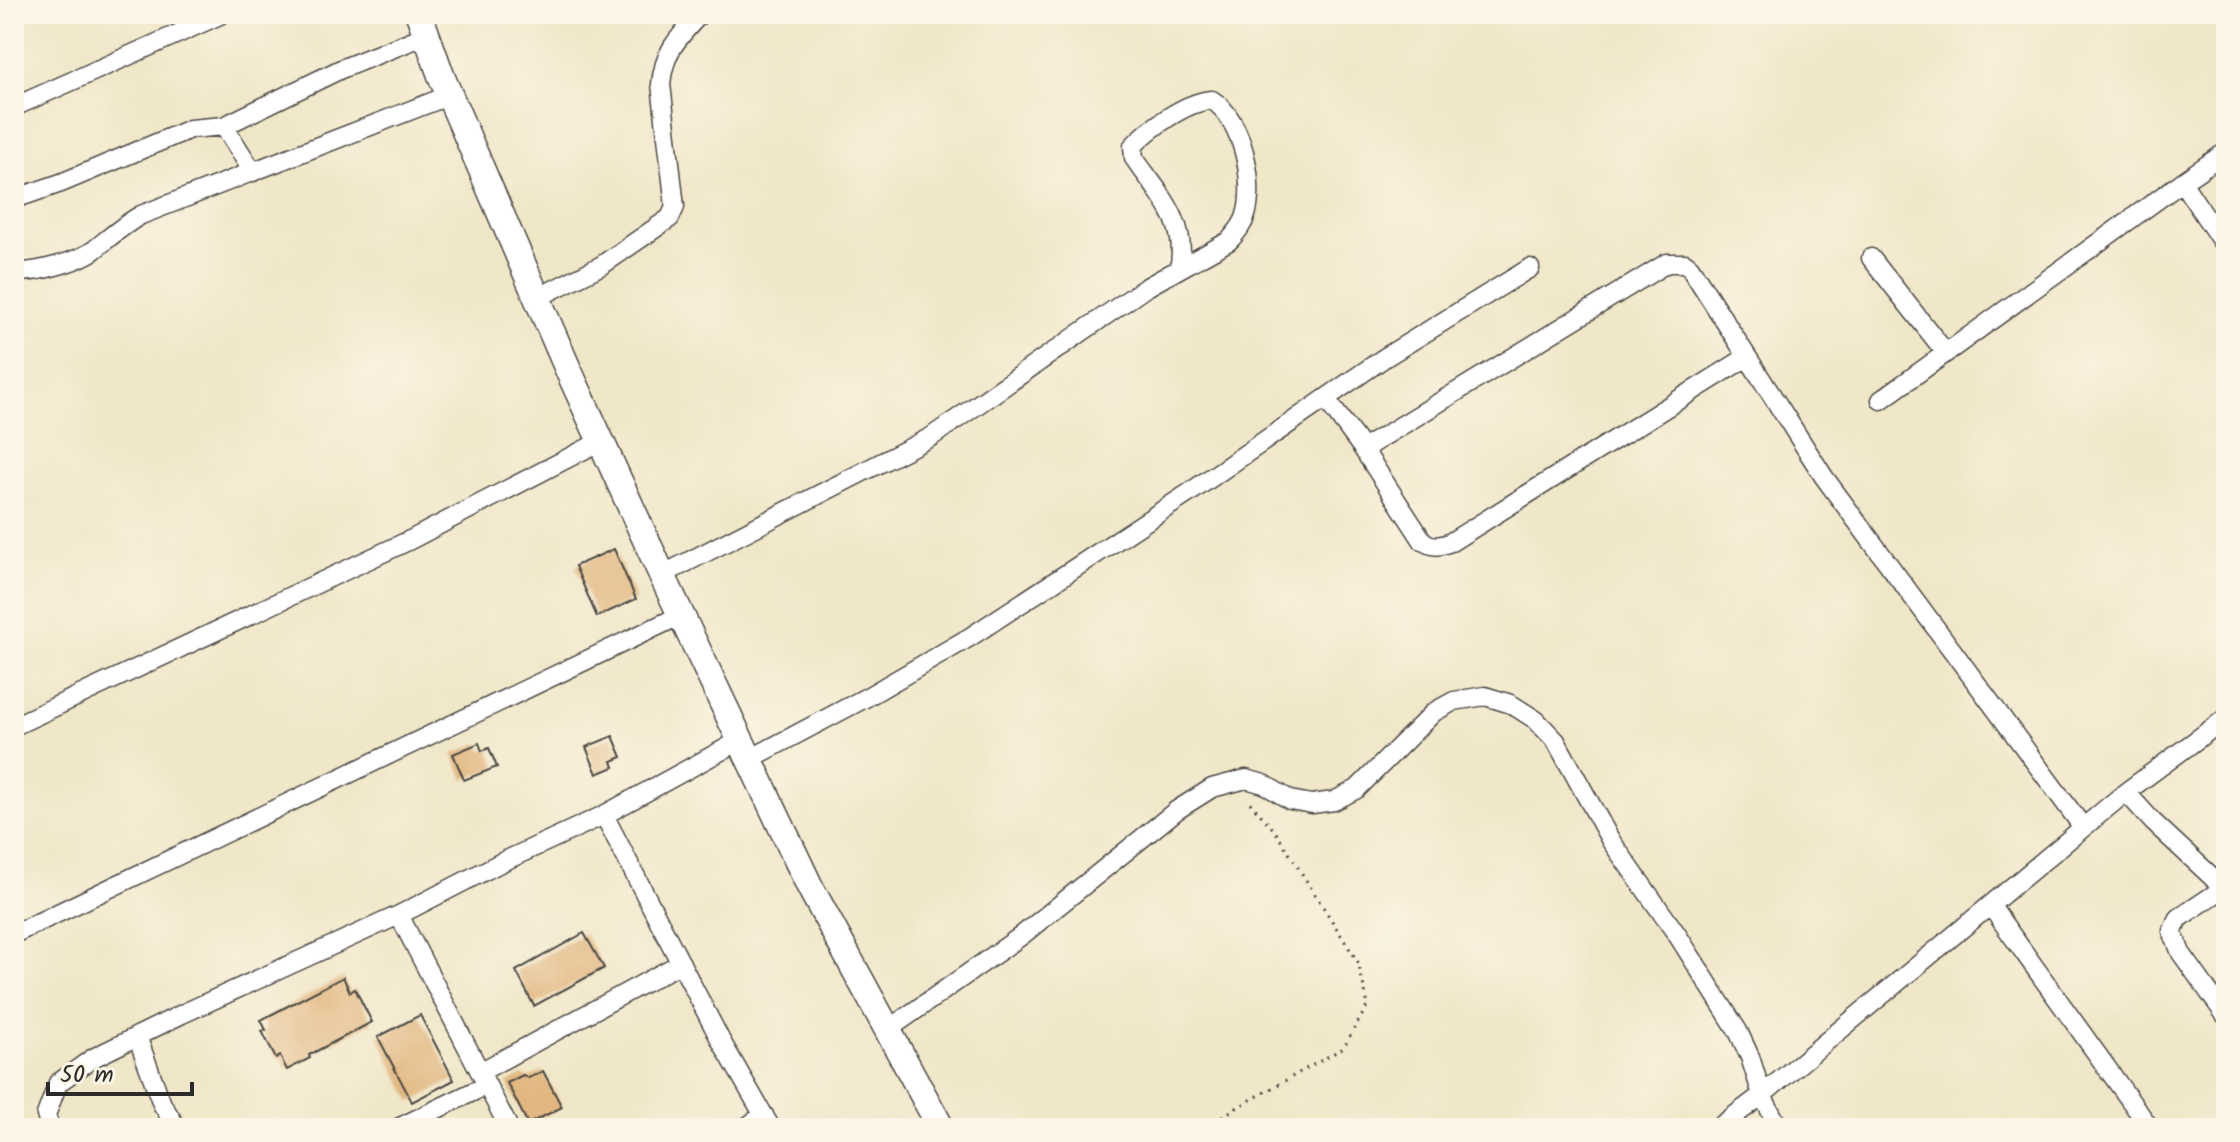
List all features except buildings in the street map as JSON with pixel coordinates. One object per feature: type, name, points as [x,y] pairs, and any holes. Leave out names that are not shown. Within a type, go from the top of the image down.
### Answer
[{"type":"main road","points":[[422,24],[537,298],[662,575],[810,887],[941,1128]]},
{"type":"street","points":[[14,107],[222,14]]},
{"type":"street","points":[[537,298],[602,265],[670,218],[675,207],[661,84],[663,67],[667,53],[700,14]]},
{"type":"street","points":[[14,199],[61,183],[190,129],[224,126],[341,69],[422,24]]},
{"type":"street","points":[[14,271],[37,272],[92,252],[119,228],[141,215],[450,95]]},
{"type":"street","points":[[662,575],[931,437],[1145,288],[1179,269],[1229,241],[1246,215],[1246,157],[1238,134],[1224,110],[1212,100],[1194,105],[1148,131],[1133,146],[1132,152],[1176,221],[1183,251],[1179,269]]},
{"type":"street","points":[[224,126],[253,172]]},
{"type":"street","points":[[1881,400],[2226,152]]},
{"type":"street","points":[[2182,182],[2226,248]]},
{"type":"street","points":[[1871,258],[1946,353]]},
{"type":"street","points":[[1363,449],[1667,263],[1677,262],[1690,267],[1824,477],[2082,826]]},
{"type":"street","points":[[50,1128],[46,1115],[58,1083],[93,1058],[399,915],[500,863],[878,690],[970,637],[1384,358],[1530,268]]},
{"type":"street","points":[[1326,399],[1423,541],[1432,546],[1441,546],[1747,357]]},
{"type":"street","points":[[14,726],[410,540],[601,441]]},
{"type":"street","points":[[14,934],[681,615]]},
{"type":"street","points":[[886,1031],[1021,936],[1177,810],[1212,788],[1246,779],[1264,784],[1290,800],[1312,804],[1334,801],[1357,789],[1434,712],[1454,701],[1485,696],[1511,704],[1536,720],[1556,741],[1611,841],[1678,936],[1738,1031],[1762,1095],[1779,1128]]},
{"type":"street","points":[[1718,1128],[1762,1095],[2082,826],[2226,718]]},
{"type":"street","points":[[2126,792],[2153,822],[2225,889],[2179,918],[2172,931],[2181,953],[2226,1016]]},
{"type":"street","points":[[604,815],[721,1041],[768,1121],[745,1128]]},
{"type":"street","points":[[1990,905],[2150,1128]]},
{"type":"street","points":[[399,915],[509,1128]]},
{"type":"street","points":[[398,1128],[681,963]]},
{"type":"street","points":[[137,1036],[162,1104],[177,1128]]},
{"type":"path","points":[[1201,1128],[1343,1048],[1368,1005],[1358,962],[1275,831],[1231,781]]}]
